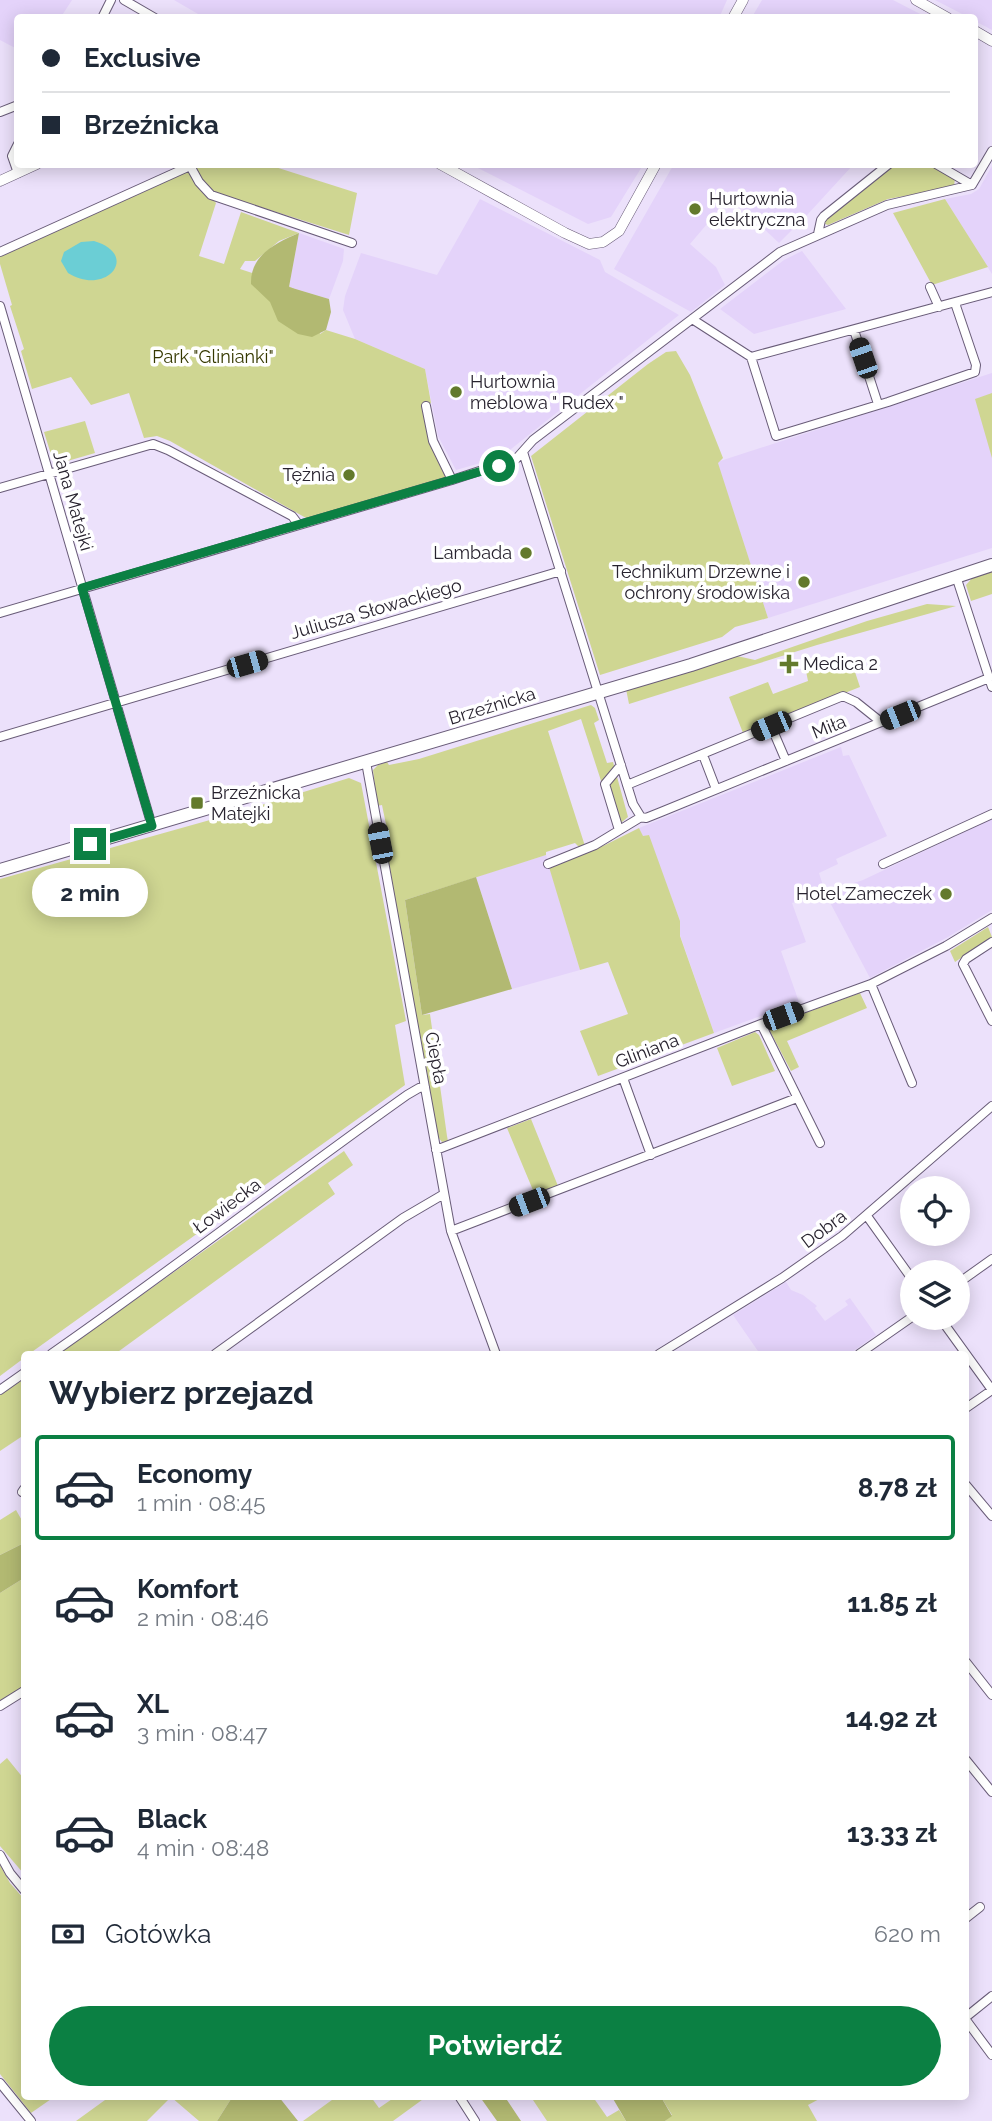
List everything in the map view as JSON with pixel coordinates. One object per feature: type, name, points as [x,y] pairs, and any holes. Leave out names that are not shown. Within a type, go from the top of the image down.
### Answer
[{"type":"main road","name":"Brzeźnicka","points":[[0,870],[730,652],[992,565]]},
{"type":"street","points":[[124,0],[148,14]]},
{"type":"street","points":[[916,0],[941,14]]},
{"type":"street","points":[[0,613],[516,459],[533,440],[780,252],[887,205],[972,185],[992,151]]},
{"type":"street","points":[[17,168],[19,173]]},
{"type":"street","points":[[0,181],[29,168]]},
{"type":"street","points":[[0,252],[183,168]]},
{"type":"street","points":[[192,168],[199,182],[211,195],[352,243]]},
{"type":"street","points":[[447,168],[589,244],[608,240],[621,229],[654,168]]},
{"type":"street","points":[[818,234],[824,216],[884,168]]},
{"type":"street","points":[[943,168],[972,185]]},
{"type":"street","points":[[930,287],[939,307]]},
{"type":"street","points":[[751,357],[992,292]]},
{"type":"street","points":[[692,319],[751,357],[776,436],[975,372],[976,365],[955,303]]},
{"type":"street","name":"Jana Matejki","points":[[0,306],[152,826]]},
{"type":"street","points":[[854,330],[878,404]]},
{"type":"street","points":[[426,406],[433,441],[452,480]]},
{"type":"street","points":[[0,488],[153,444],[292,516],[299,525]]},
{"type":"street","points":[[523,452],[635,812],[641,817]]},
{"type":"street","name":"Juliusza Słowackiego","points":[[0,737],[561,571]]},
{"type":"street","points":[[956,576],[992,687]]},
{"type":"street","name":"Miła","points":[[548,864],[595,845],[641,817],[646,818],[989,678]]},
{"type":"street","points":[[627,785],[846,695],[881,722]]},
{"type":"street","points":[[771,726],[786,761]]},
{"type":"street","points":[[703,755],[716,789]]},
{"type":"street","name":"Ciepła","points":[[366,762],[451,1231],[495,1351]]},
{"type":"street","points":[[619,830],[605,783],[621,765]]},
{"type":"street","points":[[883,864],[992,814]]},
{"type":"street","name":"Gliniana","points":[[436,1150],[871,984],[946,946],[992,918]]},
{"type":"street","points":[[992,943],[966,959],[963,964],[992,1021]]},
{"type":"street","points":[[871,984],[912,1083]]},
{"type":"street","points":[[761,1024],[820,1143]]},
{"type":"street","points":[[622,1078],[651,1155]]},
{"type":"street","name":"Łowiecka","points":[[55,1351],[313,1161],[407,1095],[425,1087]]},
{"type":"street","points":[[451,1231],[797,1098]]},
{"type":"street","name":"Dobra","points":[[664,1351],[782,1278],[867,1216],[992,1107]]},
{"type":"street","points":[[219,1351],[403,1219],[444,1194]]},
{"type":"street","points":[[867,1216],[900,1262]]},
{"type":"street","points":[[970,1275],[992,1259]]},
{"type":"street","points":[[863,1351],[900,1325]]},
{"type":"street","points":[[949,1330],[964,1351]]},
{"type":"street","points":[[969,1358],[992,1390],[969,1406]]},
{"type":"street","points":[[0,1390],[21,1375]]},
{"type":"street","points":[[969,1489],[992,1516]]},
{"type":"street","points":[[969,1666],[992,1695]]},
{"type":"street","points":[[0,1706],[21,1693]]},
{"type":"street","points":[[969,1764],[992,1792]]},
{"type":"street","points":[[0,1855],[21,1886]]},
{"type":"street","points":[[969,1915],[980,1907]]},
{"type":"street","points":[[969,2016],[992,1997]]},
{"type":"street","points":[[969,2023],[992,2055]]},
{"type":"street","points":[[0,2083],[31,2121]]},
{"type":"street","points":[[462,2100],[475,2121]]},
{"type":"shaded area","points":[[0,0],[72,0],[63,14],[14,14],[14,47],[0,40]]},
{"type":"shaded area","points":[[174,0],[727,0],[721,14],[198,14]]},
{"type":"shaded area","points":[[762,0],[893,0],[920,14],[754,14]]},
{"type":"shaded area","points":[[935,0],[992,0],[992,30],[978,23],[978,14],[962,14]]},
{"type":"shaded area","points":[[992,166],[992,274],[945,199],[971,194],[979,189]]},
{"type":"shaded area","points":[[478,168],[641,168],[611,217],[588,224]]},
{"type":"shaded area","points":[[672,168],[850,168],[779,243],[730,197],[690,244],[716,267],[725,285],[691,312],[614,269]]},
{"type":"shaded area","points":[[480,199],[600,260],[605,272],[679,315],[501,457],[456,470],[438,436],[425,369],[355,339],[343,310],[345,296],[361,253],[437,275]]},
{"type":"shaded area","points":[[299,233],[344,249],[343,261],[329,299],[289,287]]},
{"type":"shaded area","points":[[299,233],[289,287],[329,299],[331,312],[326,330],[312,337],[298,334],[278,321],[270,302],[251,284],[255,265],[266,251]]},
{"type":"shaded area","points":[[94,241],[108,247],[115,255],[116,264],[113,271],[95,280],[82,279],[68,273],[61,261],[64,252],[81,242]]},
{"type":"shaded area","points":[[802,251],[846,309],[754,334],[720,309],[784,260]]},
{"type":"shaded area","points":[[992,373],[992,548],[768,618],[717,462]]},
{"type":"shaded area","points":[[841,747],[843,756],[849,755],[887,836],[836,859],[838,864],[819,873],[825,892],[863,880],[992,819],[992,910],[948,937],[870,978],[825,893],[792,903],[806,942],[781,951],[799,1002],[714,1033],[680,935],[680,921],[648,835],[643,837],[639,828]]},
{"type":"shaded area","points":[[546,855],[580,970],[512,989],[476,877]]},
{"type":"shaded area","points":[[476,877],[512,989],[422,1015],[405,900]]},
{"type":"shaded area","points":[[786,1282],[791,1290],[817,1306],[815,1308],[825,1321],[848,1305],[845,1301],[850,1298],[876,1335],[853,1351],[758,1351],[733,1315]]},
{"type":"shaded area","points":[[21,1544],[21,1580],[0,1593],[0,1555]]},
{"type":"shaded area","points":[[230,2100],[281,2100],[298,2121],[217,2121]]},
{"type":"shaded area","points":[[482,2100],[507,2100],[521,2121],[497,2121]]},
{"type":"shaded area","points":[[614,2100],[663,2100],[672,2116],[665,2121],[626,2121]]},
{"type":"green space","points":[[195,168],[278,168],[357,193],[349,235],[213,192],[201,180]]},
{"type":"green space","points":[[888,168],[936,168],[955,178],[954,187],[888,199],[828,225],[825,224],[826,218]]},
{"type":"green space","name":"Park \"Glinianki\"","points":[[188,169],[216,203],[199,256],[224,264],[241,212],[299,233],[279,241],[255,261],[245,261],[240,269],[282,283],[313,298],[320,334],[326,330],[355,339],[425,369],[431,403],[422,407],[437,455],[449,478],[306,518],[170,441],[157,436],[144,438],[129,393],[91,405],[71,377],[32,389],[21,351],[24,349],[0,264],[0,254]]},
{"type":"green space","points":[[945,199],[988,267],[932,285],[893,213]]},
{"type":"green space","points":[[676,351],[690,375],[723,458],[718,463],[768,618],[735,627],[722,637],[600,675],[531,456],[648,364],[666,352]]},
{"type":"green space","points":[[992,393],[992,458],[975,399]]},
{"type":"green space","points":[[85,421],[95,453],[57,464],[53,461],[44,432]]},
{"type":"green space","points":[[992,570],[992,594],[971,601],[966,585],[974,576]]},
{"type":"green space","points":[[927,604],[956,606],[817,645],[629,704],[626,689],[737,656],[755,660],[867,621]]},
{"type":"green space","points":[[850,657],[860,687],[743,733],[729,697],[768,682],[773,694],[808,681],[806,671]]},
{"type":"green space","points":[[591,705],[595,708],[599,720],[594,723],[607,763],[613,762],[628,817],[616,827],[581,719],[548,731],[585,846],[579,847],[575,843],[546,852],[546,855],[405,900],[422,1015],[430,1014],[448,1141],[442,1142],[437,1136],[383,835],[388,834],[382,805],[377,806],[373,770],[387,762],[389,765],[419,759]]},
{"type":"green space","points":[[349,778],[361,783],[406,1021],[395,1025],[405,1085],[33,1351],[21,1351],[21,1360],[0,1376],[0,879]]},
{"type":"green space","points":[[639,828],[643,836],[649,835],[680,921],[680,936],[714,1033],[598,1076],[580,1031],[628,1014],[608,962],[580,970],[549,867]]},
{"type":"green space","points":[[988,927],[992,937],[955,962],[950,951]]},
{"type":"green space","points":[[860,993],[867,1008],[787,1041],[799,1067],[791,1071],[769,1026]]},
{"type":"green space","points":[[755,1032],[759,1035],[775,1071],[732,1086],[717,1048]]},
{"type":"green space","points":[[531,1119],[558,1186],[535,1195],[507,1128]]},
{"type":"green space","points":[[344,1151],[353,1165],[328,1183],[335,1194],[119,1351],[63,1351]]},
{"type":"green space","points":[[21,1381],[21,1437],[0,1451],[0,1395]]},
{"type":"green space","points":[[16,1510],[21,1519],[21,1544],[0,1555],[0,1520]]},
{"type":"green space","points":[[21,1580],[21,1692],[0,1702],[0,1593]]},
{"type":"green space","points":[[7,1758],[21,1775],[21,1870],[0,1846],[0,1764]]},
{"type":"green space","points":[[0,1865],[21,1896],[21,2100],[50,2100],[31,2113],[0,2074]]},
{"type":"green space","points":[[105,2100],[168,2100],[147,2121],[76,2121]]},
{"type":"green space","points":[[174,2100],[230,2100],[217,2121],[199,2121]]},
{"type":"green space","points":[[332,2100],[373,2100],[379,2108],[391,2100],[422,2100],[393,2121],[303,2121]]},
{"type":"green space","points":[[533,2100],[595,2100],[607,2117],[619,2110],[626,2121],[547,2121]]},
{"type":"green space","points":[[663,2100],[817,2100],[808,2105],[817,2121],[665,2121],[672,2115]]},
{"type":"place","name":"Hurtownia elektryczna","points":[[695,209]]},
{"type":"place","name":"Hurtownia meblowa \" Rudex \"","points":[[456,392]]},
{"type":"place","name":"Tężnia","points":[[349,475]]},
{"type":"place","name":"Lambada","points":[[526,553]]},
{"type":"place","name":"Technikum Drzewne i ochrony środowiska","points":[[804,582]]},
{"type":"place","name":"Medica 2","points":[[789,664]]},
{"type":"place","name":"Brzeźnicka Matejki","points":[[197,803]]},
{"type":"place","name":"Hotel Zameczek","points":[[946,894]]},
{"type":"route","points":[[90,844],[152,826],[82,588],[499,466]]}]
